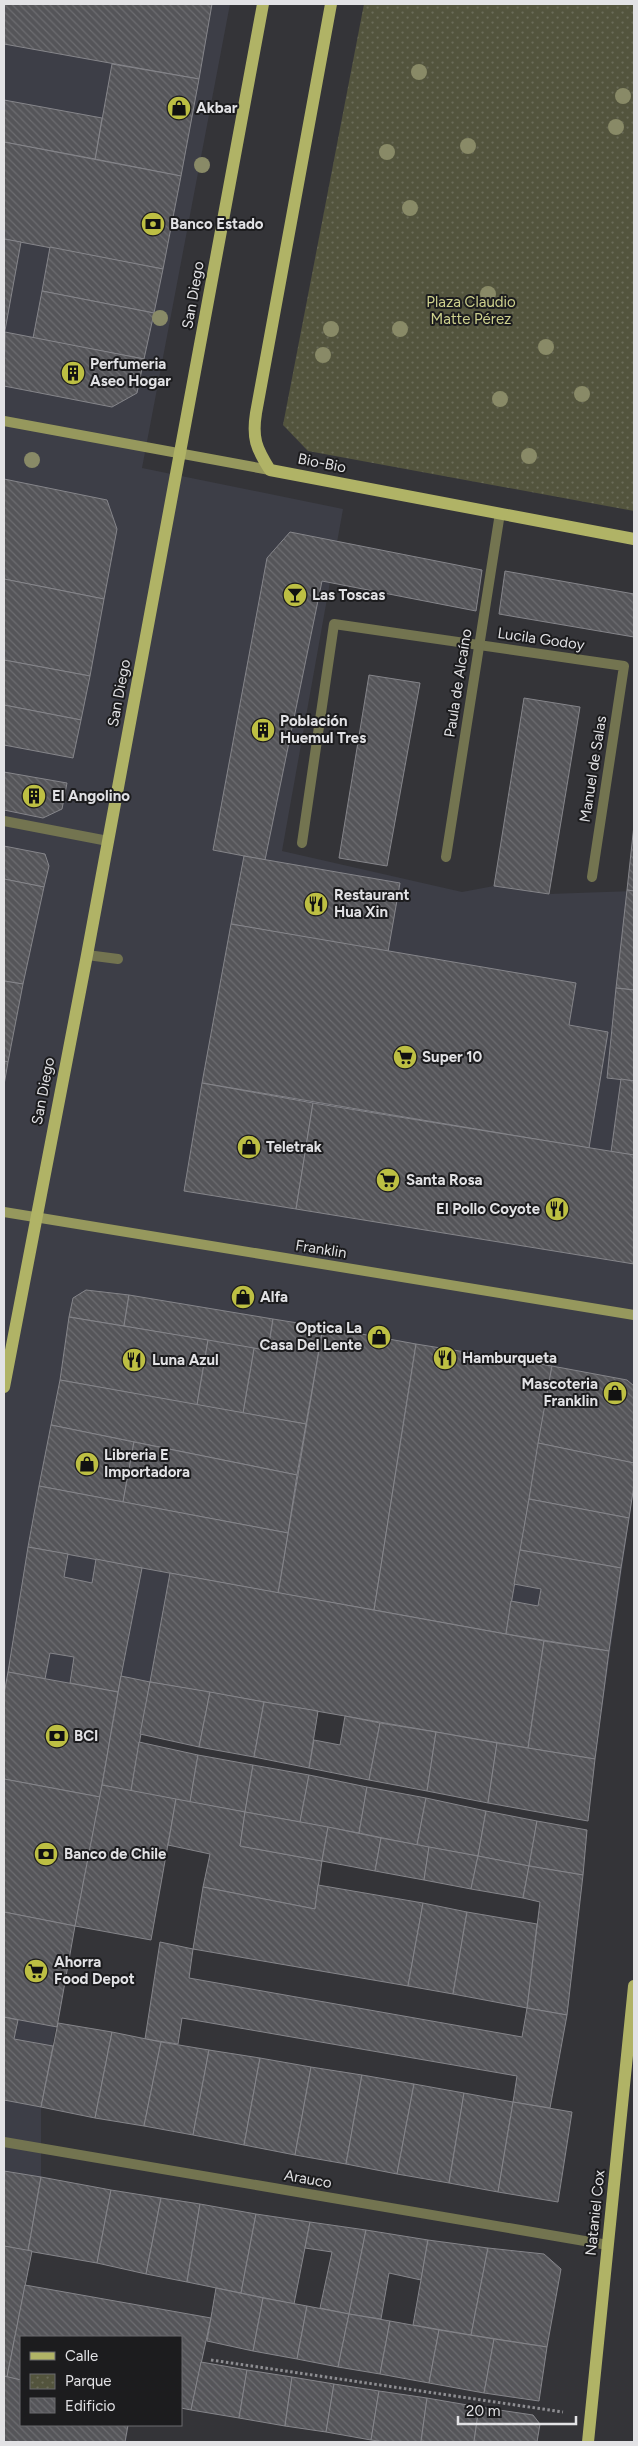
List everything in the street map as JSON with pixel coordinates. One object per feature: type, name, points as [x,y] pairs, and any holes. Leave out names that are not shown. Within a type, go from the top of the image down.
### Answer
[{"type":"main road","name":"San Diego","points":[[4,1388],[35,1217],[87,955],[263,4]]},
{"type":"main road","points":[[270,470],[260,455],[253,433],[331,4]]},
{"type":"main road","name":"Bio-Bio","points":[[4,421],[634,539]]},
{"type":"main road","name":"Franklin","points":[[4,1212],[634,1315]]},
{"type":"main road","name":"Nataniel Cox","points":[[588,2442],[634,1986]]},
{"type":"street","name":"Paula de Alcaíno","points":[[446,857],[500,513]]},
{"type":"street","name":"Lucila Godoy","points":[[302,843],[334,624],[624,666]]},
{"type":"street","name":"Manuel de Salas","points":[[592,877],[624,666]]},
{"type":"street","points":[[4,821],[108,840]]},
{"type":"street","points":[[87,955],[118,959]]},
{"type":"street","name":"Arauco","points":[[4,2142],[608,2245]]},
{"type":"path","points":[[211,2360],[536,2409]]},
{"type":"shaded area","points":[[4,4],[230,4],[142,468],[343,509],[282,851],[462,892],[494,886],[549,894],[634,891],[634,1485],[595,1759],[121,1677],[41,2107],[41,2177],[7,2377],[20,2380],[20,2426],[129,2426],[126,2442],[4,2442]]},
{"type":"green space","name":"Plaza Claudio Matte Pérez","points":[[364,4],[634,4],[634,511],[308,451],[283,425]]},
{"type":"building","points":[[4,4],[212,4],[199,79],[4,44]]},
{"type":"building","points":[[112,64],[199,79],[181,176],[95,159]]},
{"type":"building","points":[[4,100],[102,118],[95,159],[4,142]]},
{"type":"building","points":[[4,142],[181,176],[163,269],[4,239]]},
{"type":"building","points":[[4,239],[21,242],[4,336]]},
{"type":"building","points":[[50,247],[163,269],[154,313],[42,291]]},
{"type":"building","points":[[42,291],[154,313],[144,359],[33,338]]},
{"type":"building","name":"Perfumeria Aseo Hogar","points":[[5,332],[144,359],[137,393],[112,407],[4,386]]},
{"type":"building","points":[[4,479],[107,500],[117,529],[104,599],[4,579]]},
{"type":"building","name":"Población Huemul Tres","points":[[290,532],[482,570],[476,611],[322,581],[265,860],[213,850],[267,558]]},
{"type":"building","points":[[505,571],[634,594],[634,637],[499,614]]},
{"type":"building","points":[[4,579],[104,599],[90,676],[4,660]]},
{"type":"building","points":[[4,660],[90,676],[81,720],[4,705]]},
{"type":"building","points":[[369,675],[420,683],[387,866],[339,858]]},
{"type":"building","points":[[524,698],[580,707],[549,894],[494,886]]},
{"type":"building","points":[[4,705],[81,720],[73,758],[4,745]]},
{"type":"building","name":"El Angolino","points":[[4,772],[67,783],[62,809],[43,818],[4,810]]},
{"type":"building","points":[[634,825],[634,891],[627,890]]},
{"type":"building","points":[[4,846],[45,854],[49,866],[44,887],[4,879]]},
{"type":"building","name":"Restaurant Hua Xin","points":[[244,856],[400,883],[388,952],[231,924]]},
{"type":"building","points":[[4,879],[44,887],[23,984],[4,981]]},
{"type":"building","points":[[627,890],[634,891],[634,990],[616,988]]},
{"type":"building","name":"Super 10","points":[[231,924],[576,983],[569,1025],[608,1032],[589,1148],[202,1083]]},
{"type":"building","points":[[4,981],[23,984],[8,1062],[4,1061]]},
{"type":"building","points":[[616,988],[634,990],[634,1081],[607,1078]]},
{"type":"building","points":[[4,1061],[8,1062],[4,1085]]},
{"type":"building","points":[[621,1079],[634,1081],[634,1155],[611,1152]]},
{"type":"building","name":"Teletrak","points":[[202,1083],[313,1103],[296,1209],[184,1191]]},
{"type":"building","points":[[313,1103],[634,1155],[634,1264],[296,1209]]},
{"type":"building","points":[[86,1290],[129,1295],[124,1326],[69,1317],[73,1298]]},
{"type":"building","points":[[129,1295],[273,1319],[268,1351],[124,1326]]},
{"type":"building","name":"Luna Azul","points":[[69,1317],[208,1340],[197,1405],[60,1380]]},
{"type":"building","points":[[273,1319],[323,1327],[306,1424],[243,1413],[254,1348],[268,1351]]},
{"type":"building","points":[[323,1327],[416,1344],[374,1610],[278,1593]]},
{"type":"building","points":[[208,1340],[254,1348],[243,1413],[197,1405]]},
{"type":"building","points":[[416,1344],[552,1366],[506,1634],[374,1610]]},
{"type":"building","points":[[552,1366],[627,1380],[634,1386],[634,1463],[538,1443]]},
{"type":"building","points":[[60,1380],[306,1424],[297,1475],[51,1425]]},
{"type":"building","name":"Libreria E Importadora","points":[[51,1425],[134,1442],[123,1502],[39,1486]]},
{"type":"building","points":[[134,1442],[297,1475],[288,1533],[123,1502]]},
{"type":"building","points":[[538,1443],[634,1463],[634,1485],[629,1518],[529,1499]]},
{"type":"building","points":[[39,1486],[288,1533],[278,1593],[28,1547]]},
{"type":"building","points":[[529,1499],[629,1518],[621,1568],[520,1550]]},
{"type":"building","points":[[28,1547],[68,1554],[64,1577],[92,1583],[96,1559],[142,1568],[118,1692],[70,1683],[74,1657],[50,1653],[45,1679],[8,1672]]},
{"type":"building","points":[[520,1550],[621,1568],[609,1651],[506,1634],[511,1601],[538,1606],[541,1589],[514,1584]]},
{"type":"building","points":[[170,1573],[544,1641],[528,1748],[150,1682]]},
{"type":"building","points":[[544,1641],[609,1651],[595,1759],[528,1748]]},
{"type":"building","name":"BCI","points":[[8,1672],[118,1692],[100,1797],[4,1779],[4,1694]]},
{"type":"building","points":[[121,1676],[150,1682],[131,1791],[102,1785]]},
{"type":"building","points":[[150,1682],[210,1692],[199,1747],[140,1734]]},
{"type":"building","points":[[210,1692],[264,1702],[254,1757],[199,1747]]},
{"type":"building","points":[[264,1702],[318,1711],[309,1768],[254,1757]]},
{"type":"building","points":[[345,1716],[380,1723],[369,1780],[309,1768],[314,1740],[340,1745]]},
{"type":"building","points":[[380,1723],[436,1732],[427,1791],[369,1780]]},
{"type":"building","points":[[436,1732],[497,1743],[488,1803],[427,1791]]},
{"type":"building","points":[[139,1742],[198,1755],[190,1802],[131,1791]]},
{"type":"building","points":[[497,1743],[595,1759],[588,1821],[488,1803]]},
{"type":"building","points":[[198,1755],[253,1765],[245,1812],[190,1802]]},
{"type":"building","points":[[253,1765],[309,1775],[300,1822],[245,1812]]},
{"type":"building","points":[[309,1775],[367,1787],[359,1833],[300,1822]]},
{"type":"building","name":"Banco de Chile","points":[[4,1779],[100,1797],[75,1926],[4,1912]]},
{"type":"building","points":[[102,1785],[176,1799],[151,1940],[75,1926]]},
{"type":"building","points":[[367,1787],[426,1798],[417,1845],[359,1833]]},
{"type":"building","points":[[426,1798],[486,1811],[478,1856],[417,1845]]},
{"type":"building","points":[[176,1799],[245,1812],[240,1846],[322,1861],[315,1909],[203,1887],[210,1854],[168,1845]]},
{"type":"building","points":[[486,1811],[537,1821],[529,1866],[478,1856]]},
{"type":"building","points":[[245,1812],[328,1827],[322,1861],[240,1846]]},
{"type":"building","points":[[537,1821],[587,1830],[583,1875],[529,1866]]},
{"type":"building","points":[[328,1827],[381,1838],[375,1871],[322,1861]]},
{"type":"building","points":[[381,1838],[429,1847],[424,1880],[375,1871]]},
{"type":"building","points":[[429,1847],[478,1856],[471,1889],[424,1880]]},
{"type":"building","points":[[478,1856],[529,1866],[523,1898],[471,1889]]},
{"type":"building","points":[[529,1866],[583,1875],[567,2015],[527,2008],[540,1902],[523,1898]]},
{"type":"building","points":[[318,1885],[423,1903],[408,1986],[193,1949],[203,1887],[315,1909]]},
{"type":"building","points":[[423,1903],[467,1912],[453,1994],[408,1986]]},
{"type":"building","name":"Ahorra Food Depot","points":[[4,1912],[75,1926],[57,2027],[4,2017]]},
{"type":"building","points":[[467,1912],[537,1924],[527,2008],[453,1994]]},
{"type":"building","points":[[160,1942],[193,1949],[189,1978],[522,2037],[527,2008],[567,2015],[550,2108],[513,2102],[517,2076],[182,2018],[178,2044],[145,2039]]},
{"type":"building","points":[[4,2017],[18,2020],[14,2039],[53,2046],[41,2107],[4,2100]]},
{"type":"building","points":[[58,2023],[112,2032],[95,2118],[41,2107]]},
{"type":"building","points":[[112,2032],[161,2042],[144,2126],[95,2118]]},
{"type":"building","points":[[161,2042],[209,2050],[193,2135],[144,2126]]},
{"type":"building","points":[[209,2050],[260,2058],[244,2145],[193,2135]]},
{"type":"building","points":[[260,2058],[311,2067],[295,2155],[244,2145]]},
{"type":"building","points":[[311,2067],[362,2075],[346,2164],[295,2155]]},
{"type":"building","points":[[362,2075],[414,2084],[397,2174],[346,2164]]},
{"type":"building","points":[[414,2084],[464,2093],[449,2183],[397,2174]]},
{"type":"building","points":[[464,2093],[513,2102],[498,2192],[449,2183]]},
{"type":"building","points":[[513,2102],[572,2112],[558,2202],[498,2192]]},
{"type":"building","points":[[4,2171],[41,2177],[28,2251],[4,2246]]},
{"type":"building","points":[[41,2177],[111,2190],[97,2263],[28,2251]]},
{"type":"building","points":[[111,2190],[161,2198],[146,2274],[97,2263]]},
{"type":"building","points":[[161,2198],[200,2204],[187,2282],[146,2274]]},
{"type":"building","points":[[200,2204],[256,2214],[241,2293],[187,2282]]},
{"type":"building","points":[[256,2214],[310,2222],[294,2304],[241,2293]]},
{"type":"building","points":[[310,2222],[366,2230],[349,2314],[320,2308],[332,2252],[305,2248]]},
{"type":"building","points":[[366,2230],[428,2240],[421,2280],[389,2273],[381,2319],[349,2314]]},
{"type":"building","points":[[428,2240],[488,2248],[471,2335],[413,2325]]},
{"type":"building","points":[[4,2246],[32,2251],[7,2377],[4,2376]]},
{"type":"building","points":[[488,2248],[544,2254],[561,2269],[547,2347],[471,2335]]},
{"type":"building","points":[[25,2285],[211,2318],[191,2410],[182,2408],[182,2336],[20,2336],[20,2380],[7,2377]]},
{"type":"building","points":[[216,2288],[263,2298],[253,2351],[207,2341]]},
{"type":"building","points":[[263,2298],[307,2306],[297,2359],[253,2351]]},
{"type":"building","points":[[307,2306],[349,2314],[338,2367],[297,2359]]},
{"type":"building","points":[[349,2314],[390,2321],[380,2374],[338,2367]]},
{"type":"building","points":[[390,2321],[439,2330],[429,2383],[380,2374]]},
{"type":"building","points":[[439,2330],[494,2339],[484,2393],[429,2383]]},
{"type":"building","points":[[494,2339],[547,2347],[539,2401],[484,2393]]},
{"type":"building","points":[[201,2362],[247,2370],[239,2418],[191,2410]]},
{"type":"building","points":[[247,2370],[292,2377],[285,2426],[239,2418]]},
{"type":"building","points":[[4,2376],[20,2380],[20,2426],[128,2426],[125,2442],[4,2442]]},
{"type":"building","points":[[292,2377],[334,2384],[326,2432],[285,2426]]},
{"type":"building","points":[[334,2384],[379,2391],[371,2440],[326,2432]]},
{"type":"building","points":[[379,2391],[427,2398],[421,2442],[371,2440]]},
{"type":"building","points":[[427,2398],[479,2407],[474,2442],[421,2442]]},
{"type":"building","points":[[479,2407],[533,2415],[540,2424],[537,2442],[474,2442]]},
{"type":"place","name":"Akbar","points":[[179,108]]},
{"type":"place","name":"Banco Estado","points":[[153,224]]},
{"type":"place","name":"Perfumeria Aseo Hogar","points":[[73,373]]},
{"type":"place","name":"Las Toscas","points":[[295,595]]},
{"type":"place","name":"Población Huemul Tres","points":[[263,730]]},
{"type":"place","name":"El Angolino","points":[[34,796]]},
{"type":"place","name":"Restaurant Hua Xin","points":[[316,904]]},
{"type":"place","name":"Super 10","points":[[405,1057]]},
{"type":"place","name":"Teletrak","points":[[249,1147]]},
{"type":"place","name":"Santa Rosa","points":[[388,1180]]},
{"type":"place","name":"El Pollo Coyote","points":[[557,1209]]},
{"type":"place","name":"Alfa","points":[[243,1297]]},
{"type":"place","name":"Optica La Casa Del Lente","points":[[379,1337]]},
{"type":"place","name":"Hamburqueta","points":[[445,1358]]},
{"type":"place","name":"Luna Azul","points":[[134,1360]]},
{"type":"place","name":"Mascoteria Franklin","points":[[615,1393]]},
{"type":"place","name":"Libreria E Importadora","points":[[87,1464]]},
{"type":"place","name":"BCI","points":[[57,1736]]},
{"type":"place","name":"Banco de Chile","points":[[46,1854]]},
{"type":"place","name":"Ahorra Food Depot","points":[[36,1971]]}]
